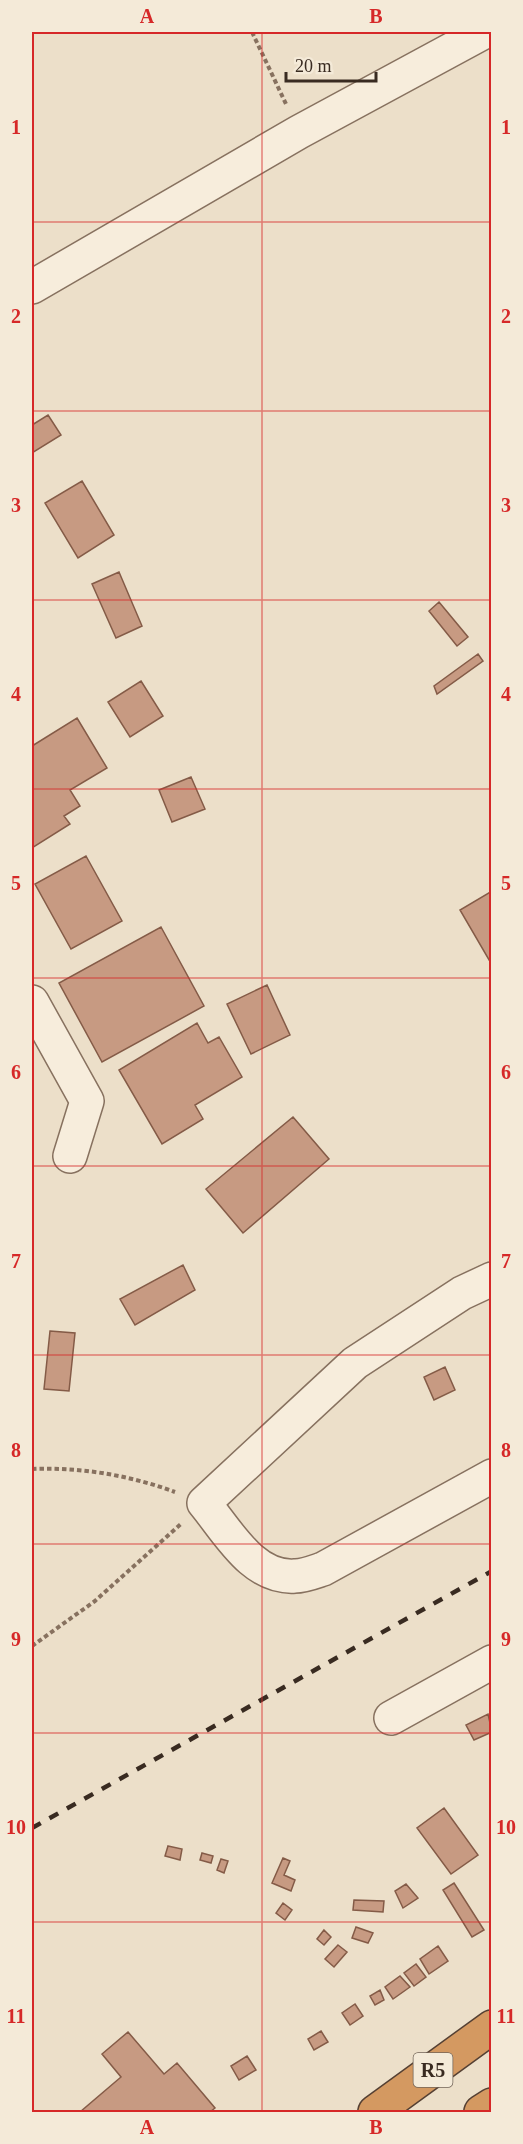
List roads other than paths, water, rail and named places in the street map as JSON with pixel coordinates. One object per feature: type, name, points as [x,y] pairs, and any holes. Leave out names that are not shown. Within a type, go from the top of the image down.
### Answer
[{"type":"highway","name":"R5","points":[[375,2112],[492,2027]]},
{"type":"highway","points":[[481,2112],[492,2104]]},
{"type":"street","points":[[32,287],[299,132],[484,32]]},
{"type":"street","points":[[32,1002],[87,1101],[70,1156]]},
{"type":"street","points":[[492,1279],[462,1293],[355,1363],[204,1503],[256,1565],[275,1574],[296,1576],[323,1569],[492,1476]]},
{"type":"street","points":[[391,1718],[492,1662]]},
{"type":"railway","points":[[32,1828],[492,1571]]}]
